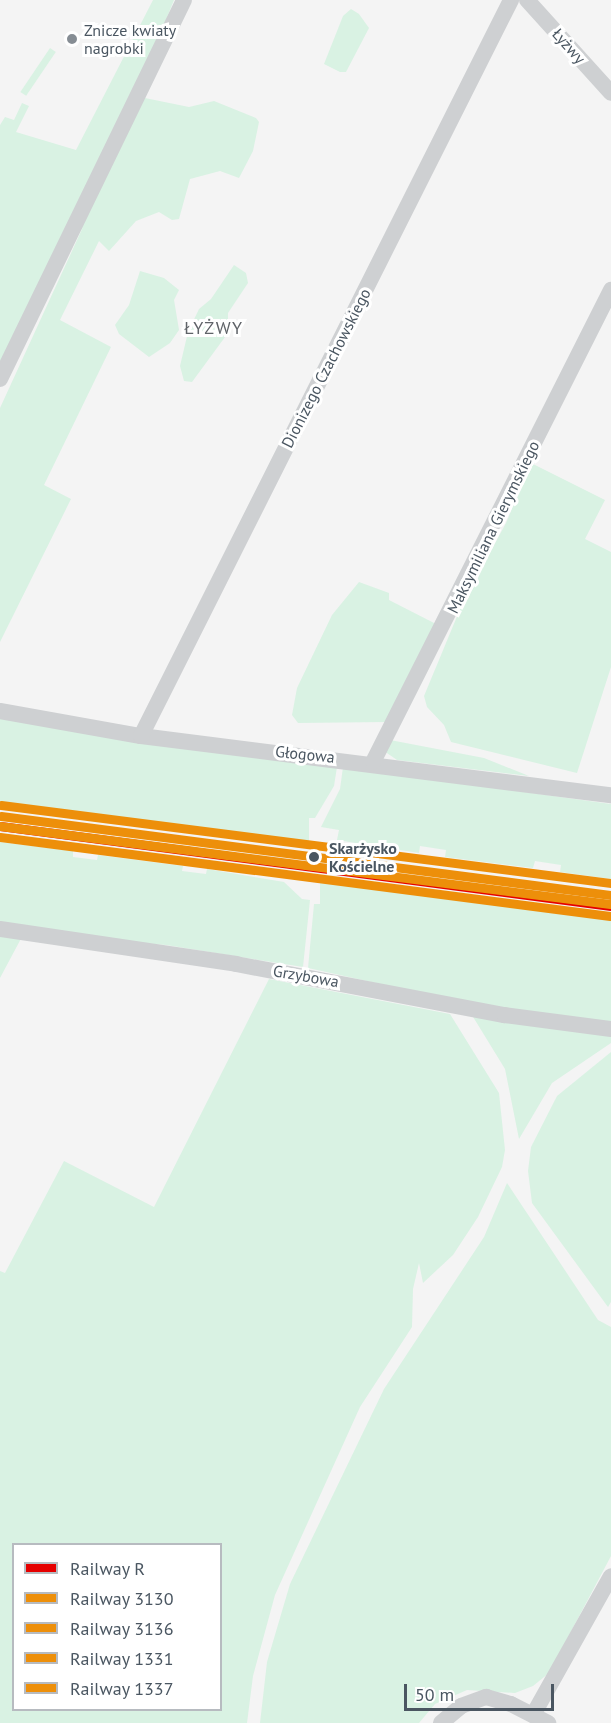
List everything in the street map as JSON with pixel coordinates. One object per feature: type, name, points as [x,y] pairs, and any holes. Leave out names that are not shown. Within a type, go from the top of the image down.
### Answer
[{"type":"street","points":[[0,379],[184,0]]},
{"type":"street","name":"Dionizego Czachowskiego","points":[[141,736],[511,0]]},
{"type":"street","name":"Łyżwy","points":[[527,0],[611,93]]},
{"type":"street","name":"Maksymiliana Gierymskiego","points":[[373,762],[611,290]]},
{"type":"street","name":"Głogowa","points":[[0,711],[141,736],[373,762],[611,795]]},
{"type":"street","name":"Grzybowa","points":[[0,929],[236,964],[514,1017],[611,1029]]},
{"type":"street","points":[[441,1723],[461,1706],[486,1697],[541,1719],[611,1576]]},
{"type":"green space","points":[[153,0],[174,0],[135,96],[189,107],[214,101],[256,118],[259,122],[253,151],[239,178],[220,171],[190,179],[179,219],[172,220],[159,212],[136,221],[109,251],[99,241],[60,320],[111,347],[44,485],[71,499],[0,642],[0,408],[83,227],[0,364],[0,125],[5,117],[14,120],[22,103],[29,106],[16,132],[76,150]]},
{"type":"green space","points":[[351,9],[359,14],[369,28],[346,72],[340,72],[324,64],[343,16]]},
{"type":"green space","points":[[50,48],[56,52],[26,96],[20,92]]},
{"type":"green space","points":[[234,265],[246,273],[248,283],[228,313],[228,333],[192,382],[184,381],[180,366],[188,332],[199,309],[211,299]]},
{"type":"green space","points":[[140,271],[164,278],[179,290],[174,300],[179,330],[170,343],[149,357],[119,334],[115,325],[129,305]]},
{"type":"green space","points":[[531,463],[605,500],[585,539],[611,552],[611,667],[577,773],[451,742],[444,725],[427,707],[424,696],[463,602],[506,523]]},
{"type":"green space","points":[[359,582],[389,593],[389,600],[436,624],[387,722],[298,723],[292,715],[297,688],[332,615]]},
{"type":"green space","points":[[0,713],[337,767],[334,786],[315,818],[309,818],[309,844],[0,804]]},
{"type":"green space","points":[[390,740],[484,758],[529,776],[397,760],[384,751]]},
{"type":"green space","points":[[343,767],[611,804],[611,879],[560,872],[561,865],[535,861],[533,868],[445,857],[446,850],[420,846],[419,853],[337,840],[339,830],[321,827],[340,789]]},
{"type":"green space","points":[[0,842],[73,851],[73,857],[97,860],[98,855],[183,866],[182,871],[206,874],[207,869],[284,882],[302,899],[310,900],[303,967],[166,945],[24,933],[0,978]]},
{"type":"green space","points":[[320,880],[611,918],[611,1043],[552,1083],[519,1139],[505,1069],[467,1007],[453,1000],[308,968],[314,904],[320,904]]},
{"type":"green space","points":[[269,979],[450,1014],[499,1093],[505,1150],[502,1167],[478,1217],[453,1255],[423,1283],[419,1263],[413,1289],[412,1327],[360,1407],[275,1595],[253,1676],[247,1723],[0,1723],[0,1271],[5,1273],[64,1161],[154,1207]]},
{"type":"green space","points":[[611,1052],[611,1302],[608,1307],[532,1203],[528,1171],[531,1147],[557,1096]]},
{"type":"green space","points":[[507,1183],[598,1320],[611,1327],[611,1556],[549,1673],[533,1686],[515,1693],[467,1690],[435,1704],[419,1723],[260,1723],[267,1662],[290,1584],[384,1389],[484,1237]]},
{"type":"rail line","name":"1337","points":[[1,805],[611,883]]},
{"type":"rail line","name":"3136","points":[[1,816],[611,895]]},
{"type":"rail line","name":"R","points":[[0,826],[611,906]]},
{"type":"rail line","name":"1331","points":[[0,826],[610,904]]},
{"type":"rail line","name":"3130","points":[[0,837],[610,916]]},
{"type":"place","name":"Znicze kwiaty nagrobki","points":[[72,39]]},
{"type":"place","name":"Skarżysko Kościelne","points":[[314,857]]},
{"type":"district","name":"ŁYŻWY","points":[[214,328]]}]
